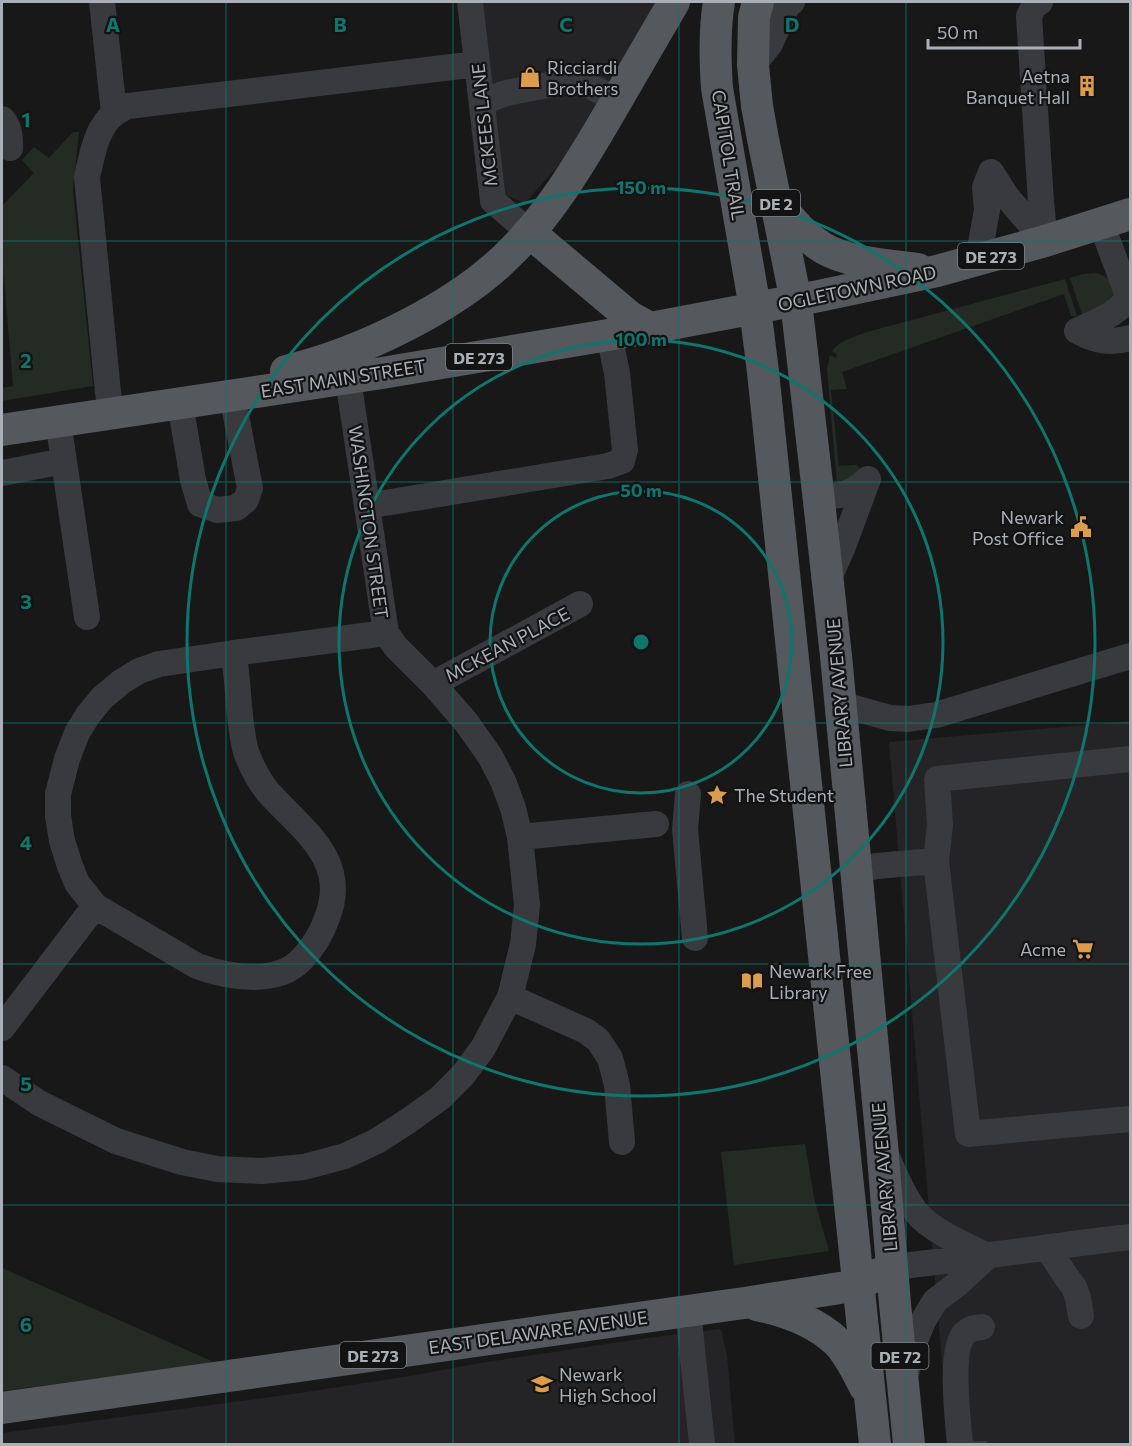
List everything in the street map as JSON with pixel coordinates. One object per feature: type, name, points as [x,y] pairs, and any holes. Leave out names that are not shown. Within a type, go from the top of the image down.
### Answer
[{"type":"main road","points":[[191,401],[239,382],[308,366],[337,356],[443,305],[479,280],[513,251],[547,211],[580,163],[674,2]]},
{"type":"main road","name":"CAPITOL TRAIL","points":[[719,2],[714,54],[717,88],[755,308]]},
{"type":"main road","name":"CAPITOL TRAIL","points":[[758,2],[754,16],[753,65],[757,106],[796,301]]},
{"type":"main road","points":[[775,200],[798,228],[825,249],[860,260],[937,272]]},
{"type":"main road","name":"OGLETOWN ROAD","points":[[755,308],[937,272],[1131,214]]},
{"type":"main road","points":[[529,231],[630,317],[650,328]]},
{"type":"main road","name":"LIBRARY AVENUE","points":[[796,301],[828,580],[909,1444]]},
{"type":"main road","name":"EAST MAIN STREET","points":[[2,430],[348,379],[755,308]]},
{"type":"main road","name":"LIBRARY AVENUE","points":[[755,308],[875,1444]]},
{"type":"main road","name":"EAST DELAWARE AVENUE","points":[[2,1408],[859,1285],[892,1267]]},
{"type":"main road","points":[[744,1303],[781,1310],[809,1322],[825,1333],[838,1344],[871,1398]]},
{"type":"street","points":[[102,2],[114,113]]},
{"type":"street","name":"MCKEES LANE","points":[[470,2],[493,201],[529,231]]},
{"type":"street","points":[[753,65],[770,44],[788,4],[792,2]]},
{"type":"street","points":[[1040,2],[1034,6],[1029,16],[1045,241]]},
{"type":"street","points":[[111,414],[87,177],[102,129],[114,113],[128,106],[477,64]]},
{"type":"street","points":[[482,102],[506,93],[576,79],[617,100]]},
{"type":"street","points":[[2,119],[10,132],[10,148]]},
{"type":"street","points":[[978,260],[987,210],[985,187],[990,172],[1007,197],[1045,241]]},
{"type":"street","points":[[1101,223],[1129,299],[1118,309],[1077,331],[1100,341],[1131,338]]},
{"type":"street","points":[[367,506],[608,466],[622,461],[625,450],[617,373],[609,335]]},
{"type":"street","name":"WASHINGTON STREET","points":[[2,1078],[39,1103],[116,1141],[182,1162],[217,1168],[262,1171],[304,1167],[345,1156],[377,1141],[440,1098],[483,1048],[510,997],[523,944],[527,905],[520,837],[513,808],[490,756],[466,722],[433,684],[396,647],[386,633],[348,379]]},
{"type":"street","points":[[191,401],[193,480],[200,504],[217,510],[236,508],[246,500],[250,488],[232,395]]},
{"type":"street","points":[[58,421],[87,617]]},
{"type":"street","points":[[2,473],[64,461]]},
{"type":"street","points":[[818,492],[825,495],[842,495],[854,490],[868,479],[828,580]]},
{"type":"street","name":"MCKEAN PLACE","points":[[433,684],[580,604]]},
{"type":"street","points":[[234,653],[246,753],[267,790],[314,841],[329,864],[334,885],[331,908],[312,949],[294,967],[275,975],[237,976],[197,966],[95,906],[77,883],[62,841],[58,816],[58,794],[67,759],[77,733],[88,715],[102,698],[139,671],[159,664],[234,653],[386,633]]},
{"type":"street","points":[[840,704],[890,718],[936,716],[1131,656]]},
{"type":"street","points":[[1131,759],[937,779],[940,825],[936,861],[968,1134],[1131,1119]]},
{"type":"street","points":[[688,794],[685,829],[695,938]]},
{"type":"street","points":[[520,837],[656,824]]},
{"type":"street","points":[[855,872],[876,866],[936,861]]},
{"type":"street","points":[[2,1028],[95,906]]},
{"type":"street","points":[[510,997],[586,1031],[598,1040],[610,1058],[617,1085],[622,1142]]},
{"type":"street","points":[[882,1144],[900,1186],[916,1213],[963,1245],[988,1256]]},
{"type":"street","points":[[892,1267],[1131,1237]]},
{"type":"street","points":[[1047,1247],[1074,1287],[1081,1316]]},
{"type":"street","points":[[903,1386],[915,1341],[935,1301],[988,1256]]},
{"type":"street","points":[[688,1311],[702,1444]]},
{"type":"street","points":[[967,1443],[956,1393],[958,1343],[971,1329],[982,1327]]},
{"type":"street","points":[[967,1443],[969,1392]]},
{"type":"shaded area","points":[[480,2],[656,2],[563,160],[525,203],[500,193]]},
{"type":"shaded area","points":[[73,132],[79,132],[73,190],[93,386],[2,401],[2,388],[13,386],[2,255],[2,206],[34,173],[22,160],[34,147],[49,158]]},
{"type":"shaded area","points":[[1097,273],[1121,287],[1110,307],[1082,314],[1070,278]]},
{"type":"shaded area","points":[[1065,279],[1077,316],[1071,316],[1064,294],[842,372],[847,389],[831,390],[839,466],[857,465],[860,469],[859,473],[845,484],[837,483],[827,369],[830,355],[836,358],[837,354],[832,351],[839,344],[867,332]]},
{"type":"shaded area","points":[[1130,721],[1130,1444],[949,1444],[889,742]]},
{"type":"shaded area","points":[[805,1144],[814,1198],[829,1251],[734,1265],[721,1152]]},
{"type":"shaded area","points":[[2,1268],[216,1363],[2,1391]]},
{"type":"shaded area","name":"Newark High School","points":[[721,1329],[727,1355],[735,1444],[2,1444],[2,1433],[300,1393],[480,1363]]},
{"type":"place","name":"Ricciardi Brothers","points":[[530,77]]},
{"type":"place","name":"Aetna Banquet Hall","points":[[1087,86]]},
{"type":"place","name":"Newark Post Office","points":[[1081,527]]},
{"type":"place","name":"The Student","points":[[717,795]]},
{"type":"place","name":"Acme","points":[[1083,949]]},
{"type":"place","name":"Newark Free Library","points":[[752,981]]},
{"type":"place","name":"Newark High School","points":[[542,1384]]}]
